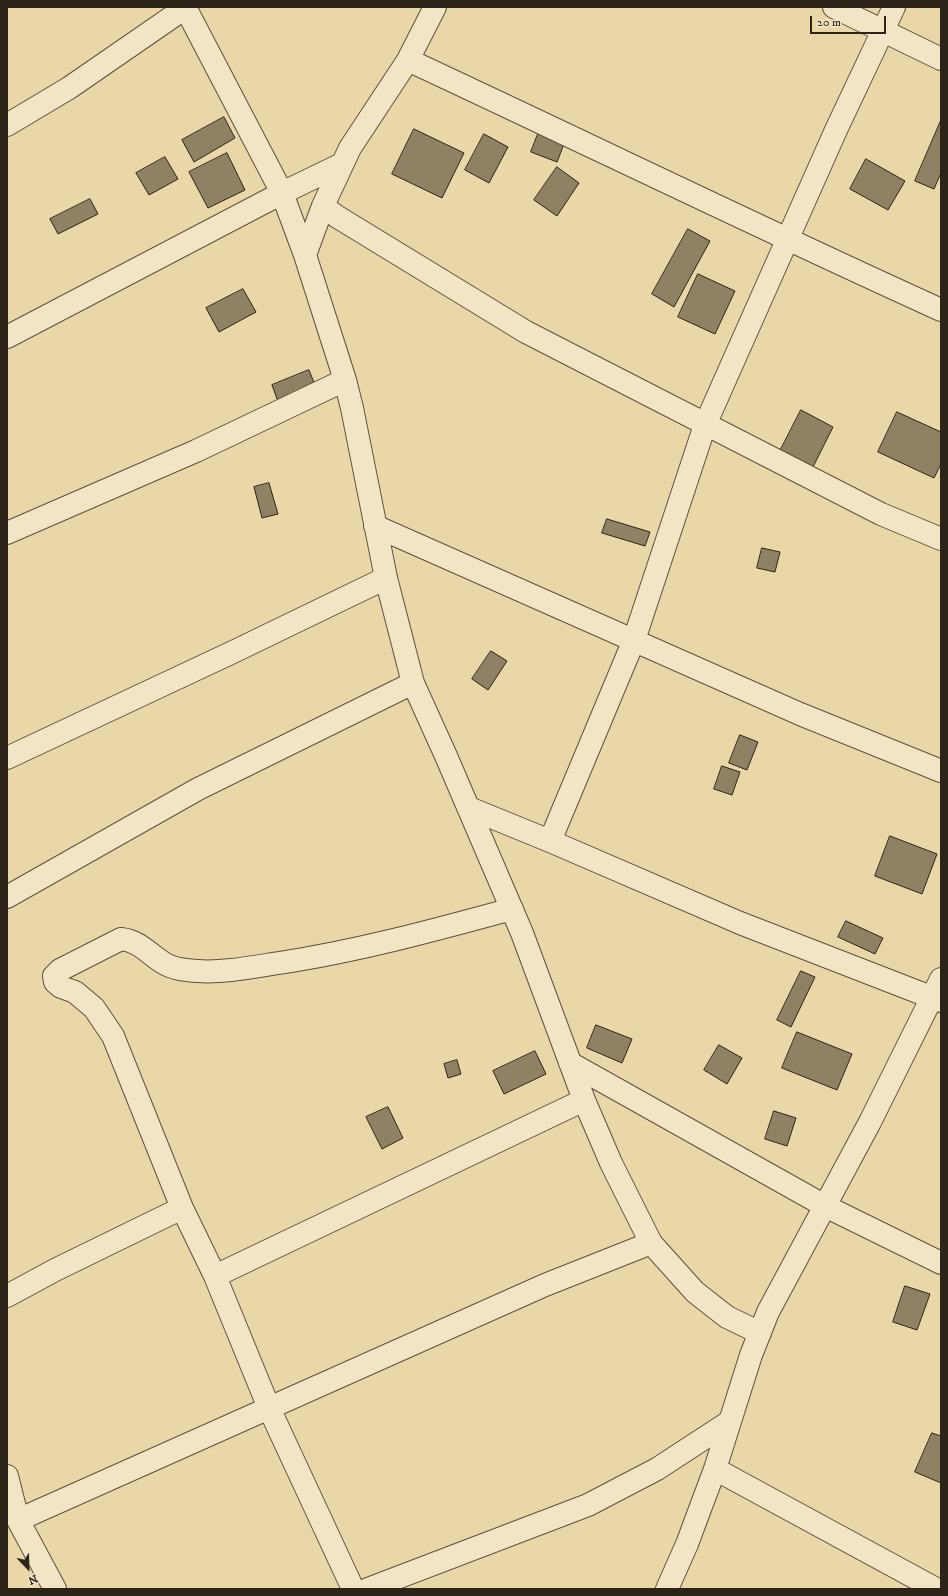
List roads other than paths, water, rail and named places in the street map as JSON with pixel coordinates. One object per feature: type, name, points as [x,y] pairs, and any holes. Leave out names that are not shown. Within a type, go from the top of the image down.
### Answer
[{"type":"street","points":[[305,255],[323,206],[350,148],[408,60],[435,7]]},
{"type":"street","points":[[834,7],[941,59]]},
{"type":"street","points":[[550,840],[634,640],[705,425],[787,240],[882,30],[894,7]]},
{"type":"street","points":[[7,125],[69,88],[185,8],[282,193],[305,255],[345,380],[362,455],[386,578],[413,683],[512,909],[584,1100],[611,1163],[652,1243],[695,1292],[727,1317],[760,1333]]},
{"type":"street","points":[[408,60],[612,155],[787,240],[941,310]]},
{"type":"street","points":[[7,337],[282,193],[342,164]]},
{"type":"street","points":[[323,206],[336,216],[526,332],[881,514],[941,539]]},
{"type":"street","points":[[7,534],[196,451],[345,380]]},
{"type":"street","points":[[375,526],[800,714],[941,771]]},
{"type":"street","points":[[7,758],[233,652],[386,578]]},
{"type":"street","points":[[7,896],[198,789],[413,683]]},
{"type":"street","points":[[469,808],[550,840],[740,923],[938,992],[768,1312],[729,1422],[715,1469],[667,1589]]},
{"type":"street","points":[[353,1589],[269,1408],[215,1276],[182,1208],[113,1036],[94,1008],[75,992],[55,982],[54,976],[60,970],[121,939],[130,940],[140,945],[163,963],[180,969],[199,971],[245,968],[324,956],[417,934],[512,909]]},
{"type":"street","points":[[570,1063],[825,1206],[941,1263]]},
{"type":"street","points":[[215,1276],[584,1100]]},
{"type":"street","points":[[7,1296],[55,1270],[182,1208]]},
{"type":"street","points":[[18,1520],[545,1285],[652,1243]]},
{"type":"street","points":[[368,1589],[588,1505],[657,1469],[729,1422]]},
{"type":"street","points":[[715,1469],[936,1589]]},
{"type":"street","points":[[7,1476],[18,1520],[55,1589]]}]
